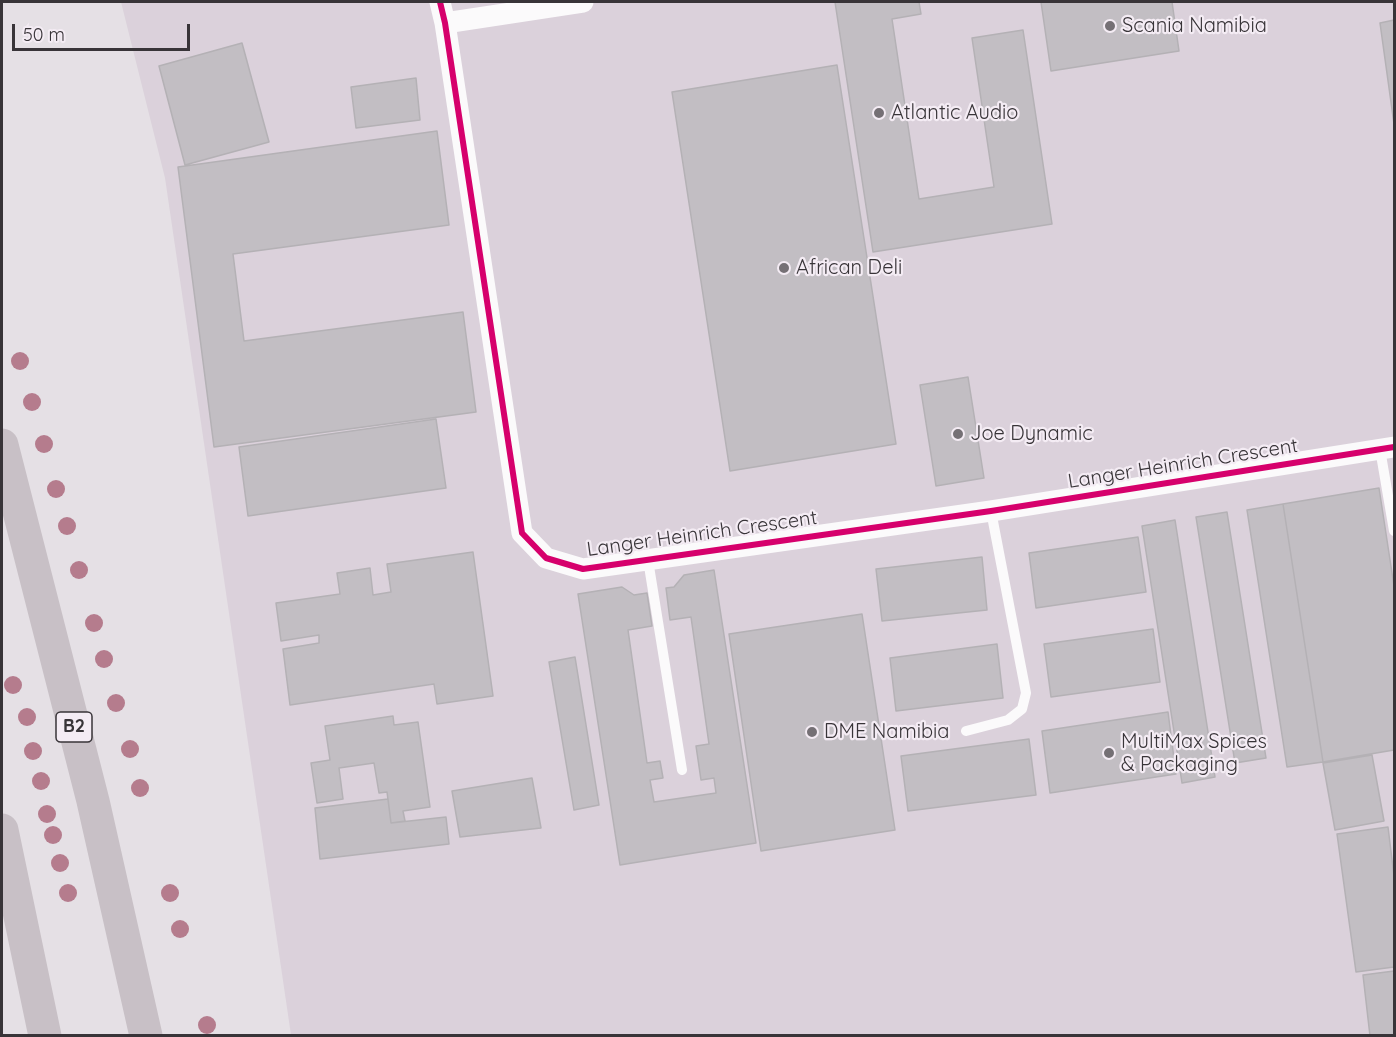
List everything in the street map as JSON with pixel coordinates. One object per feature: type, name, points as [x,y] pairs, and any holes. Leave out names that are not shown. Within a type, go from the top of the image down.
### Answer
[{"type":"highway","name":"B2","points":[[2,445],[93,801],[146,1027]]},
{"type":"highway","points":[[2,830],[45,1035]]},
{"type":"street","name":"Langer Heinrich Crescent","points":[[440,2],[446,23],[522,533],[546,558],[583,569],[990,511],[1387,448]]},
{"type":"street","points":[[446,23],[583,2]]},
{"type":"lane","points":[[1387,448],[1395,531]]},
{"type":"lane","points":[[966,732],[1008,720],[1022,709],[1026,693],[990,511]]},
{"type":"lane","points":[[648,560],[682,770]]},
{"type":"shaded area","points":[[121,2],[1394,2],[1394,1035],[291,1035],[165,178]]},
{"type":"building","name":"Atlantic Audio","points":[[835,2],[919,2],[921,14],[892,19],[919,199],[994,187],[972,38],[1023,30],[1052,224],[873,252]]},
{"type":"building","name":"Scania Namibia","points":[[1041,2],[1172,2],[1179,51],[1051,71]]},
{"type":"building","points":[[1394,20],[1394,124],[1380,23]]},
{"type":"building","points":[[242,43],[269,142],[185,165],[159,66]]},
{"type":"building","name":"African Deli","points":[[837,65],[896,444],[730,471],[672,92]]},
{"type":"building","points":[[416,78],[420,120],[356,128],[351,87]]},
{"type":"building","points":[[437,131],[449,225],[233,254],[244,341],[463,312],[476,412],[214,447],[178,167]]},
{"type":"building","points":[[968,377],[984,478],[936,486],[920,385]]},
{"type":"building","points":[[436,419],[446,488],[248,516],[239,447]]},
{"type":"building","points":[[1379,488],[1394,586],[1394,750],[1323,762],[1283,504]]},
{"type":"building","points":[[1283,504],[1323,762],[1287,767],[1247,510]]},
{"type":"building","points":[[1227,512],[1266,758],[1235,763],[1196,517]]},
{"type":"building","points":[[1175,520],[1215,777],[1182,783],[1142,526]]},
{"type":"building","points":[[1138,537],[1146,592],[1036,608],[1029,553]]},
{"type":"building","points":[[473,552],[493,696],[437,704],[434,684],[290,705],[283,649],[319,643],[319,635],[281,641],[276,603],[340,594],[337,573],[370,568],[373,595],[391,592],[387,564]]},
{"type":"building","points":[[982,557],[987,610],[882,621],[876,569]]},
{"type":"building","points":[[714,570],[756,843],[620,865],[578,594],[622,587],[634,595],[647,593],[652,626],[628,630],[647,763],[660,761],[663,778],[650,780],[654,802],[716,793],[714,778],[701,780],[696,746],[709,744],[691,617],[670,620],[666,588],[674,587],[684,575]]},
{"type":"building","name":"DME Namibia","points":[[862,614],[895,830],[761,851],[729,634]]},
{"type":"building","points":[[1153,629],[1160,682],[1051,697],[1044,644]]},
{"type":"building","points":[[997,644],[1003,698],[896,711],[890,658]]},
{"type":"building","points":[[575,657],[599,805],[574,810],[549,662]]},
{"type":"building","name":"MultiMax Spices & Packaging","points":[[1168,712],[1176,774],[1050,793],[1042,731]]},
{"type":"building","points":[[393,716],[394,725],[418,722],[430,807],[403,811],[405,821],[391,823],[387,792],[379,793],[374,763],[339,768],[343,799],[317,803],[311,763],[330,760],[325,726]]},
{"type":"building","points":[[1029,739],[1036,795],[908,811],[901,756]]},
{"type":"building","points":[[1372,755],[1384,821],[1335,830],[1323,763]]},
{"type":"building","points":[[532,778],[541,828],[460,837],[452,791]]},
{"type":"building","points":[[388,799],[391,823],[446,817],[449,844],[320,859],[315,808]]},
{"type":"building","points":[[1388,827],[1394,876],[1394,967],[1356,972],[1337,834]]},
{"type":"building","points":[[1394,971],[1394,1036],[1370,1036],[1363,975]]},
{"type":"cycle path","points":[[440,2],[522,533],[546,558],[583,569],[991,511],[1394,447]]},
{"type":"place","name":"Scania Namibia","points":[[1110,26]]},
{"type":"place","name":"Atlantic Audio","points":[[879,113]]},
{"type":"place","name":"African Deli","points":[[784,268]]},
{"type":"place","name":"Joe Dynamic","points":[[958,434]]},
{"type":"place","name":"DME Namibia","points":[[812,732]]},
{"type":"place","name":"MultiMax Spices & Packaging","points":[[1109,753]]}]
